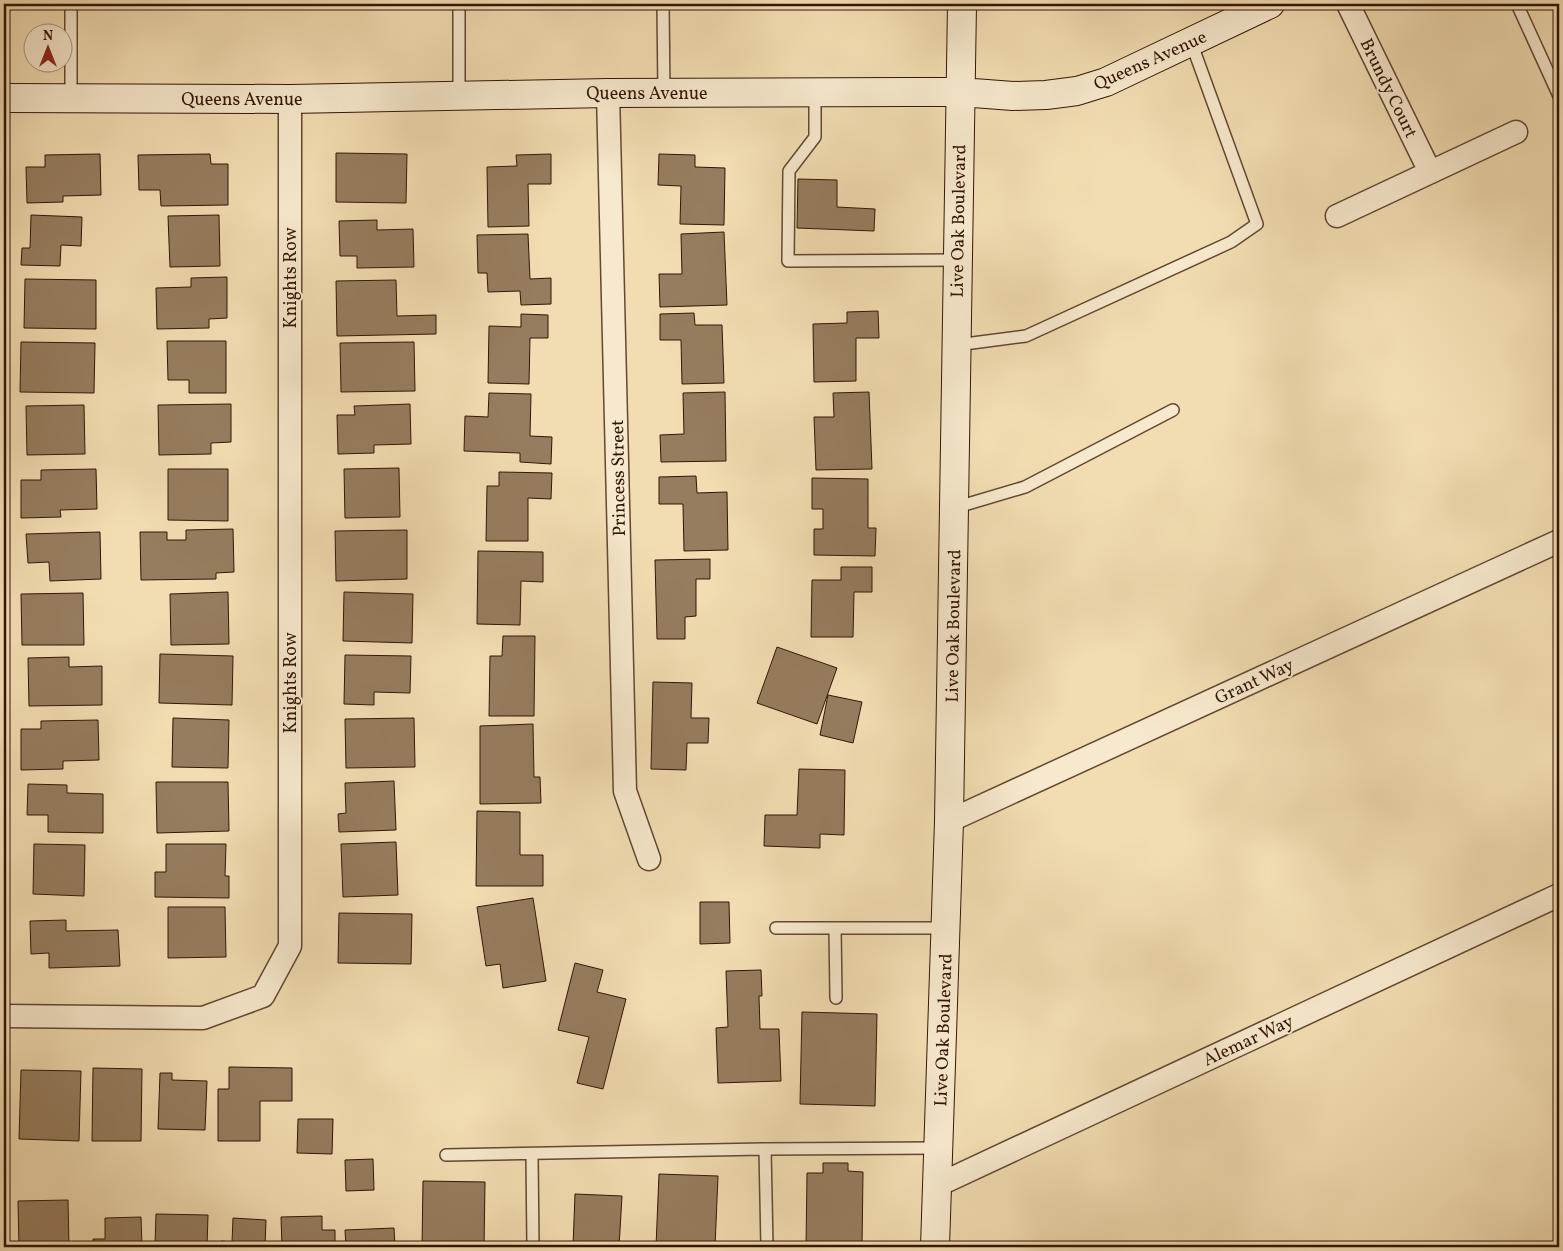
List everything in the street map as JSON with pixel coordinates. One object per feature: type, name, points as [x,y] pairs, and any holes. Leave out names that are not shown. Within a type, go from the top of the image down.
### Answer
[{"type":"main road","name":"Live Oak Boulevard","points":[[935,1247],[949,821],[962,4]]},
{"type":"main road","name":"Queens Avenue","points":[[4,98],[290,99],[608,93],[815,92],[960,92],[1013,96],[1046,95],[1077,91],[1106,82],[1270,4]]},
{"type":"street","name":"Brundy Court","points":[[1348,4],[1430,172]]},
{"type":"street","name":"Princess Street","points":[[608,93],[625,791],[649,858]]},
{"type":"street","name":"Knights Row","points":[[4,1016],[203,1018],[263,996],[290,946],[290,99]]},
{"type":"street","points":[[1337,216],[1516,132]]},
{"type":"street","name":"Grant Way","points":[[949,821],[1559,540]]},
{"type":"street","name":"Alemar Way","points":[[938,1185],[1559,895]]},
{"type":"lane","points":[[71,4],[71,98]]},
{"type":"lane","points":[[459,4],[459,96]]},
{"type":"lane","points":[[663,4],[664,93]]},
{"type":"lane","points":[[1517,4],[1559,96]]},
{"type":"lane","points":[[957,345],[1026,336],[1231,242],[1257,224],[1191,42]]},
{"type":"lane","points":[[815,92],[815,137],[789,171],[788,262],[957,260]]},
{"type":"lane","points":[[954,508],[1025,487],[1174,410]]},
{"type":"lane","points":[[776,928],[946,928]]},
{"type":"lane","points":[[835,928],[836,998]]},
{"type":"lane","points":[[446,1156],[765,1149],[939,1148]]},
{"type":"lane","points":[[765,1149],[768,1247]]},
{"type":"lane","points":[[532,1154],[533,1247]]},
{"type":"building","points":[[124,4],[182,4],[182,6]]},
{"type":"building","points":[[336,153],[407,154],[406,203],[336,202]]},
{"type":"building","points":[[100,154],[101,195],[63,196],[63,202],[27,203],[26,167],[45,167],[45,155]]},
{"type":"building","points":[[210,154],[211,164],[228,164],[228,205],[161,206],[160,190],[139,190],[138,155]]},
{"type":"building","points":[[551,154],[551,184],[528,184],[529,226],[488,227],[487,167],[517,166],[516,155]]},
{"type":"building","points":[[659,154],[695,155],[695,167],[725,168],[724,225],[680,224],[681,186],[658,185]]},
{"type":"building","points":[[798,179],[837,180],[837,207],[875,209],[874,231],[797,228]]},
{"type":"building","points":[[31,215],[82,217],[81,246],[61,245],[60,266],[21,265],[22,248],[30,248]]},
{"type":"building","points":[[219,215],[220,266],[170,267],[168,216]]},
{"type":"building","points":[[377,220],[377,230],[413,229],[414,267],[357,268],[357,256],[340,256],[339,221]]},
{"type":"building","points":[[724,232],[727,305],[660,307],[659,274],[682,274],[681,234]]},
{"type":"building","points":[[528,234],[530,279],[551,278],[551,304],[521,305],[520,291],[488,292],[487,273],[478,273],[477,235]]},
{"type":"building","points":[[227,277],[227,318],[209,319],[209,328],[157,329],[156,288],[191,287],[191,278]]},
{"type":"building","points":[[25,279],[96,280],[96,329],[24,328]]},
{"type":"building","points":[[396,280],[397,316],[436,315],[436,334],[337,336],[336,281]]},
{"type":"building","points":[[878,311],[879,338],[856,338],[856,381],[814,382],[813,324],[847,323],[847,312]]},
{"type":"building","points":[[694,313],[695,325],[722,325],[724,383],[682,384],[681,340],[660,340],[660,314]]},
{"type":"building","points":[[521,314],[548,315],[548,338],[530,338],[529,384],[488,383],[489,326],[521,327]]},
{"type":"building","points":[[167,341],[226,341],[226,393],[189,393],[189,380],[168,380]]},
{"type":"building","points":[[21,342],[95,343],[94,393],[20,392]]},
{"type":"building","points":[[414,342],[415,391],[341,392],[340,343]]},
{"type":"building","points":[[725,392],[726,461],[661,462],[660,435],[684,434],[683,393]]},
{"type":"building","points":[[869,392],[872,469],[816,470],[814,417],[834,417],[833,393]]},
{"type":"building","points":[[489,393],[531,394],[530,436],[552,437],[551,464],[520,462],[520,453],[464,451],[465,416],[488,417]]},
{"type":"building","points":[[231,404],[231,442],[211,443],[211,454],[159,455],[158,405]]},
{"type":"building","points":[[410,404],[411,444],[374,445],[374,453],[338,454],[337,415],[355,415],[354,406]]},
{"type":"building","points":[[84,405],[85,454],[27,455],[26,406]]},
{"type":"building","points":[[399,468],[400,517],[345,518],[344,469]]},
{"type":"building","points":[[96,469],[97,509],[60,510],[61,517],[21,518],[21,480],[41,480],[41,470]]},
{"type":"building","points":[[168,469],[228,469],[228,521],[168,520]]},
{"type":"building","points":[[499,472],[552,473],[551,499],[528,498],[528,541],[486,541],[487,486],[499,486]]},
{"type":"building","points":[[696,476],[697,493],[727,492],[728,550],[684,551],[683,504],[659,504],[659,477]]},
{"type":"building","points":[[812,478],[868,479],[868,528],[876,528],[875,556],[814,555],[814,529],[823,529],[823,509],[812,509]]},
{"type":"building","points":[[233,529],[234,572],[216,573],[216,579],[141,580],[140,532],[167,532],[167,540],[186,540],[186,530]]},
{"type":"building","points":[[407,530],[407,579],[336,581],[335,531]]},
{"type":"building","points":[[100,532],[101,579],[50,581],[49,562],[28,563],[26,534]]},
{"type":"building","points":[[478,551],[543,552],[543,582],[521,581],[520,625],[477,624]]},
{"type":"building","points":[[710,559],[710,579],[696,579],[696,616],[685,617],[685,639],[657,639],[655,560]]},
{"type":"building","points":[[841,567],[872,567],[872,592],[854,592],[853,637],[811,637],[812,580],[841,580]]},
{"type":"building","points":[[228,592],[229,644],[171,645],[170,594]]},
{"type":"building","points":[[344,592],[413,594],[412,643],[343,641]]},
{"type":"building","points":[[83,593],[84,645],[22,645],[21,594]]},
{"type":"building","points":[[503,636],[535,636],[534,716],[489,716],[490,656],[502,656]]},
{"type":"building","points":[[777,647],[837,668],[817,724],[757,703]]},
{"type":"building","points":[[160,654],[233,656],[232,705],[159,703]]},
{"type":"building","points":[[345,655],[411,656],[410,693],[374,692],[374,705],[344,704]]},
{"type":"building","points":[[69,657],[69,667],[102,666],[102,705],[29,706],[28,658]]},
{"type":"building","points":[[653,682],[692,683],[691,718],[709,718],[708,743],[687,743],[686,770],[651,769]]},
{"type":"building","points":[[828,695],[862,702],[853,743],[820,735]]},
{"type":"building","points":[[173,718],[229,720],[228,768],[172,767]]},
{"type":"building","points":[[414,718],[415,767],[346,768],[345,719]]},
{"type":"building","points":[[98,720],[99,760],[63,761],[63,769],[21,770],[21,729],[41,729],[41,721]]},
{"type":"building","points":[[533,724],[534,777],[540,777],[541,803],[480,804],[480,726]]},
{"type":"building","points":[[799,769],[845,770],[844,835],[820,834],[820,848],[764,846],[765,815],[797,815]]},
{"type":"building","points":[[394,781],[396,830],[339,832],[338,814],[346,813],[345,783]]},
{"type":"building","points":[[156,782],[228,782],[229,831],[157,833]]},
{"type":"building","points":[[28,784],[67,785],[67,793],[103,794],[103,833],[48,832],[48,815],[27,815]]},
{"type":"building","points":[[477,811],[520,812],[520,855],[543,855],[543,886],[476,886]]},
{"type":"building","points":[[396,842],[398,895],[343,897],[341,844]]},
{"type":"building","points":[[34,844],[85,845],[84,896],[33,894]]},
{"type":"building","points":[[166,844],[226,844],[225,876],[229,876],[229,898],[155,897],[155,872],[166,872]]},
{"type":"building","points":[[533,898],[546,981],[503,988],[500,964],[486,966],[477,907]]},
{"type":"building","points":[[700,902],[729,902],[730,943],[700,944]]},
{"type":"building","points":[[168,907],[225,907],[226,957],[168,958]]},
{"type":"building","points":[[339,913],[412,914],[411,964],[338,963]]},
{"type":"building","points":[[66,920],[66,931],[118,930],[120,966],[49,968],[49,953],[31,954],[30,921]]},
{"type":"building","points":[[575,963],[603,970],[597,992],[626,999],[603,1089],[577,1083],[589,1037],[558,1030]]},
{"type":"building","points":[[761,970],[762,996],[759,996],[760,1029],[779,1029],[781,1081],[718,1083],[716,1028],[728,1027],[726,971]]},
{"type":"building","points":[[802,1012],[877,1014],[875,1106],[800,1104]]},
{"type":"building","points":[[229,1067],[292,1068],[292,1101],[260,1101],[260,1141],[218,1141],[218,1089],[229,1089]]},
{"type":"building","points":[[93,1068],[142,1069],[141,1141],[92,1141]]},
{"type":"building","points":[[21,1070],[81,1071],[79,1141],[19,1139]]},
{"type":"building","points":[[160,1073],[172,1073],[172,1080],[207,1081],[205,1130],[158,1129]]},
{"type":"building","points":[[298,1119],[333,1119],[332,1154],[297,1153]]},
{"type":"building","points":[[373,1159],[374,1190],[346,1191],[345,1160]]},
{"type":"building","points":[[823,1163],[848,1163],[848,1171],[863,1172],[862,1247],[806,1247],[807,1173],[823,1173]]},
{"type":"building","points":[[659,1174],[718,1176],[715,1247],[656,1247]]},
{"type":"building","points":[[423,1181],[485,1182],[484,1247],[422,1247]]},
{"type":"building","points":[[575,1194],[622,1196],[619,1247],[573,1247]]},
{"type":"building","points":[[68,1200],[69,1247],[19,1247],[18,1201]]},
{"type":"building","points":[[156,1214],[208,1215],[207,1247],[155,1247]]},
{"type":"building","points":[[322,1216],[322,1230],[335,1230],[335,1247],[282,1247],[281,1217]]},
{"type":"building","points":[[141,1217],[142,1247],[93,1247],[93,1239],[105,1239],[105,1218]]},
{"type":"building","points":[[233,1218],[266,1220],[265,1247],[221,1247],[221,1241],[232,1242]]},
{"type":"building","points":[[394,1228],[395,1247],[346,1247],[345,1230]]}]
